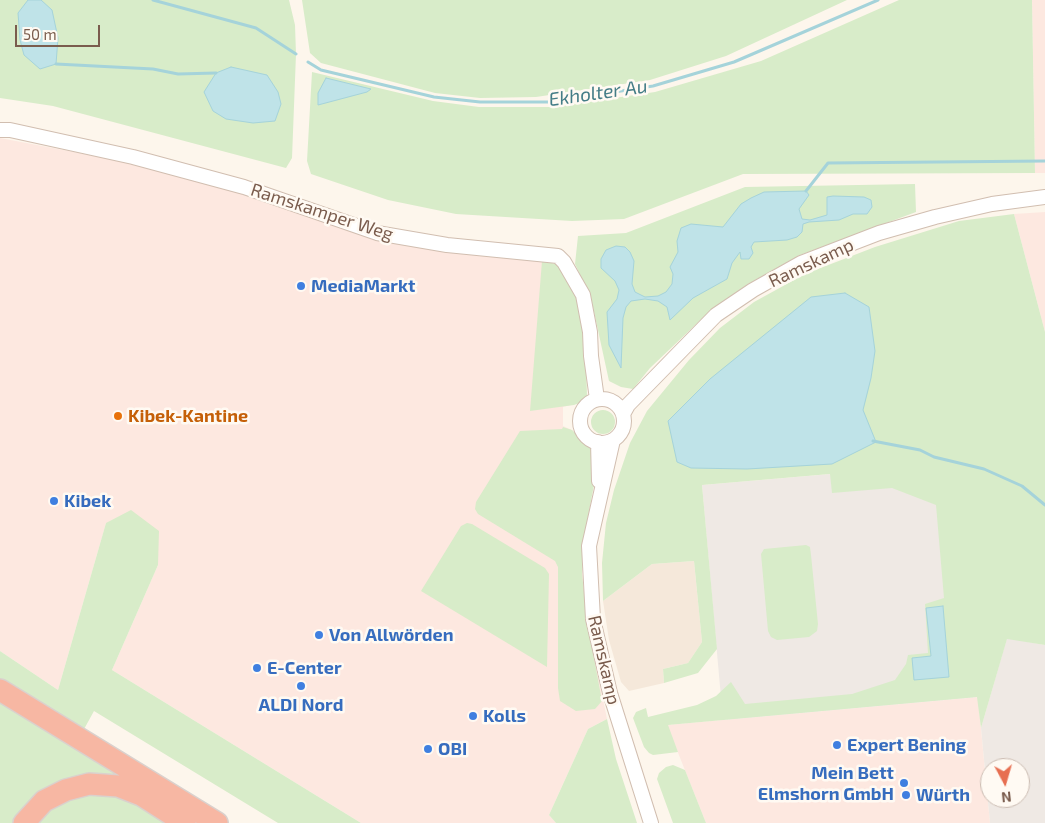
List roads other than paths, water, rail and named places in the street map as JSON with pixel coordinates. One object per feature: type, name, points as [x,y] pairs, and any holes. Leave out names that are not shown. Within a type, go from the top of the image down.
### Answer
[{"type":"highway","points":[[0,690],[217,823]]},
{"type":"highway","points":[[24,823],[44,801],[66,790],[89,784],[118,786],[141,795],[186,823]]},
{"type":"street","name":"Ramskamper Weg","points":[[0,130],[10,130],[133,157],[244,187],[378,233],[447,245],[558,256],[564,262],[583,295],[590,332],[597,399]]},
{"type":"street","name":"Ramskamp","points":[[651,823],[608,686],[593,619],[589,546],[613,440],[623,428],[623,414],[628,405],[716,315],[753,290],[801,263],[879,233],[935,217],[992,204],[1045,197]]},
{"type":"street","points":[[613,440],[598,442],[590,439],[580,424],[584,408],[597,399],[613,402],[623,414]]},
{"type":"street","name":"Ramskamp","points":[[598,442],[600,494]]},
{"type":"water","points":[[28,0],[41,0],[52,10],[58,38],[56,64],[40,69],[24,55],[20,40],[18,13]]},
{"type":"water","points":[[231,67],[267,75],[278,92],[281,104],[275,121],[253,123],[226,119],[213,111],[204,92],[216,73]]},
{"type":"water","points":[[326,78],[371,89],[367,92],[318,105],[318,93]]},
{"type":"water","points":[[806,191],[809,195],[799,209],[802,219],[810,220],[827,215],[827,197],[864,197],[871,200],[872,207],[867,214],[853,214],[839,220],[803,224],[802,232],[797,237],[787,240],[754,242],[751,247],[753,253],[749,259],[741,259],[740,252],[732,263],[727,279],[693,298],[670,320],[667,307],[658,301],[645,299],[631,301],[626,307],[623,318],[621,368],[609,345],[607,312],[617,299],[619,290],[615,281],[601,268],[601,259],[606,250],[616,246],[625,247],[630,252],[634,261],[632,284],[635,292],[645,297],[658,296],[666,292],[672,284],[673,274],[670,267],[678,252],[677,241],[681,228],[691,224],[723,227],[741,204],[764,192]]},
{"type":"water","points":[[845,293],[869,307],[875,351],[863,410],[876,442],[832,464],[747,469],[691,468],[677,462],[668,421],[710,379],[811,297]]},
{"type":"water","points":[[943,606],[949,677],[914,680],[912,658],[931,656],[926,608]]},
{"type":"waterway","name":"Ekholter Au","points":[[153,0],[256,28],[296,54]]},
{"type":"waterway","name":"Ekholter Au","points":[[308,62],[321,70],[434,97],[480,102],[550,102],[653,86],[734,62],[878,0]]},
{"type":"waterway","points":[[56,64],[153,69],[178,74],[216,73]]},
{"type":"waterway","points":[[806,191],[828,163],[1045,161]]},
{"type":"waterway","points":[[873,441],[920,450],[934,457],[984,469],[1022,486],[1045,505]]},
{"type":"place","name":"MediaMarkt","points":[[301,286]]},
{"type":"place","name":"Kibek-Kantine","points":[[118,416]]},
{"type":"place","name":"Kibek","points":[[54,501]]},
{"type":"place","name":"Von Allwörden","points":[[319,635]]},
{"type":"place","name":"E-Center","points":[[257,668]]},
{"type":"place","name":"ALDI Nord","points":[[301,686]]},
{"type":"place","name":"Kolls","points":[[473,716]]},
{"type":"place","name":"Expert Bening","points":[[837,745]]},
{"type":"place","name":"OBI","points":[[428,749]]},
{"type":"place","name":"Mein Bett Elmshorn GmbH","points":[[904,783]]},
{"type":"place","name":"Würth","points":[[906,795]]}]
